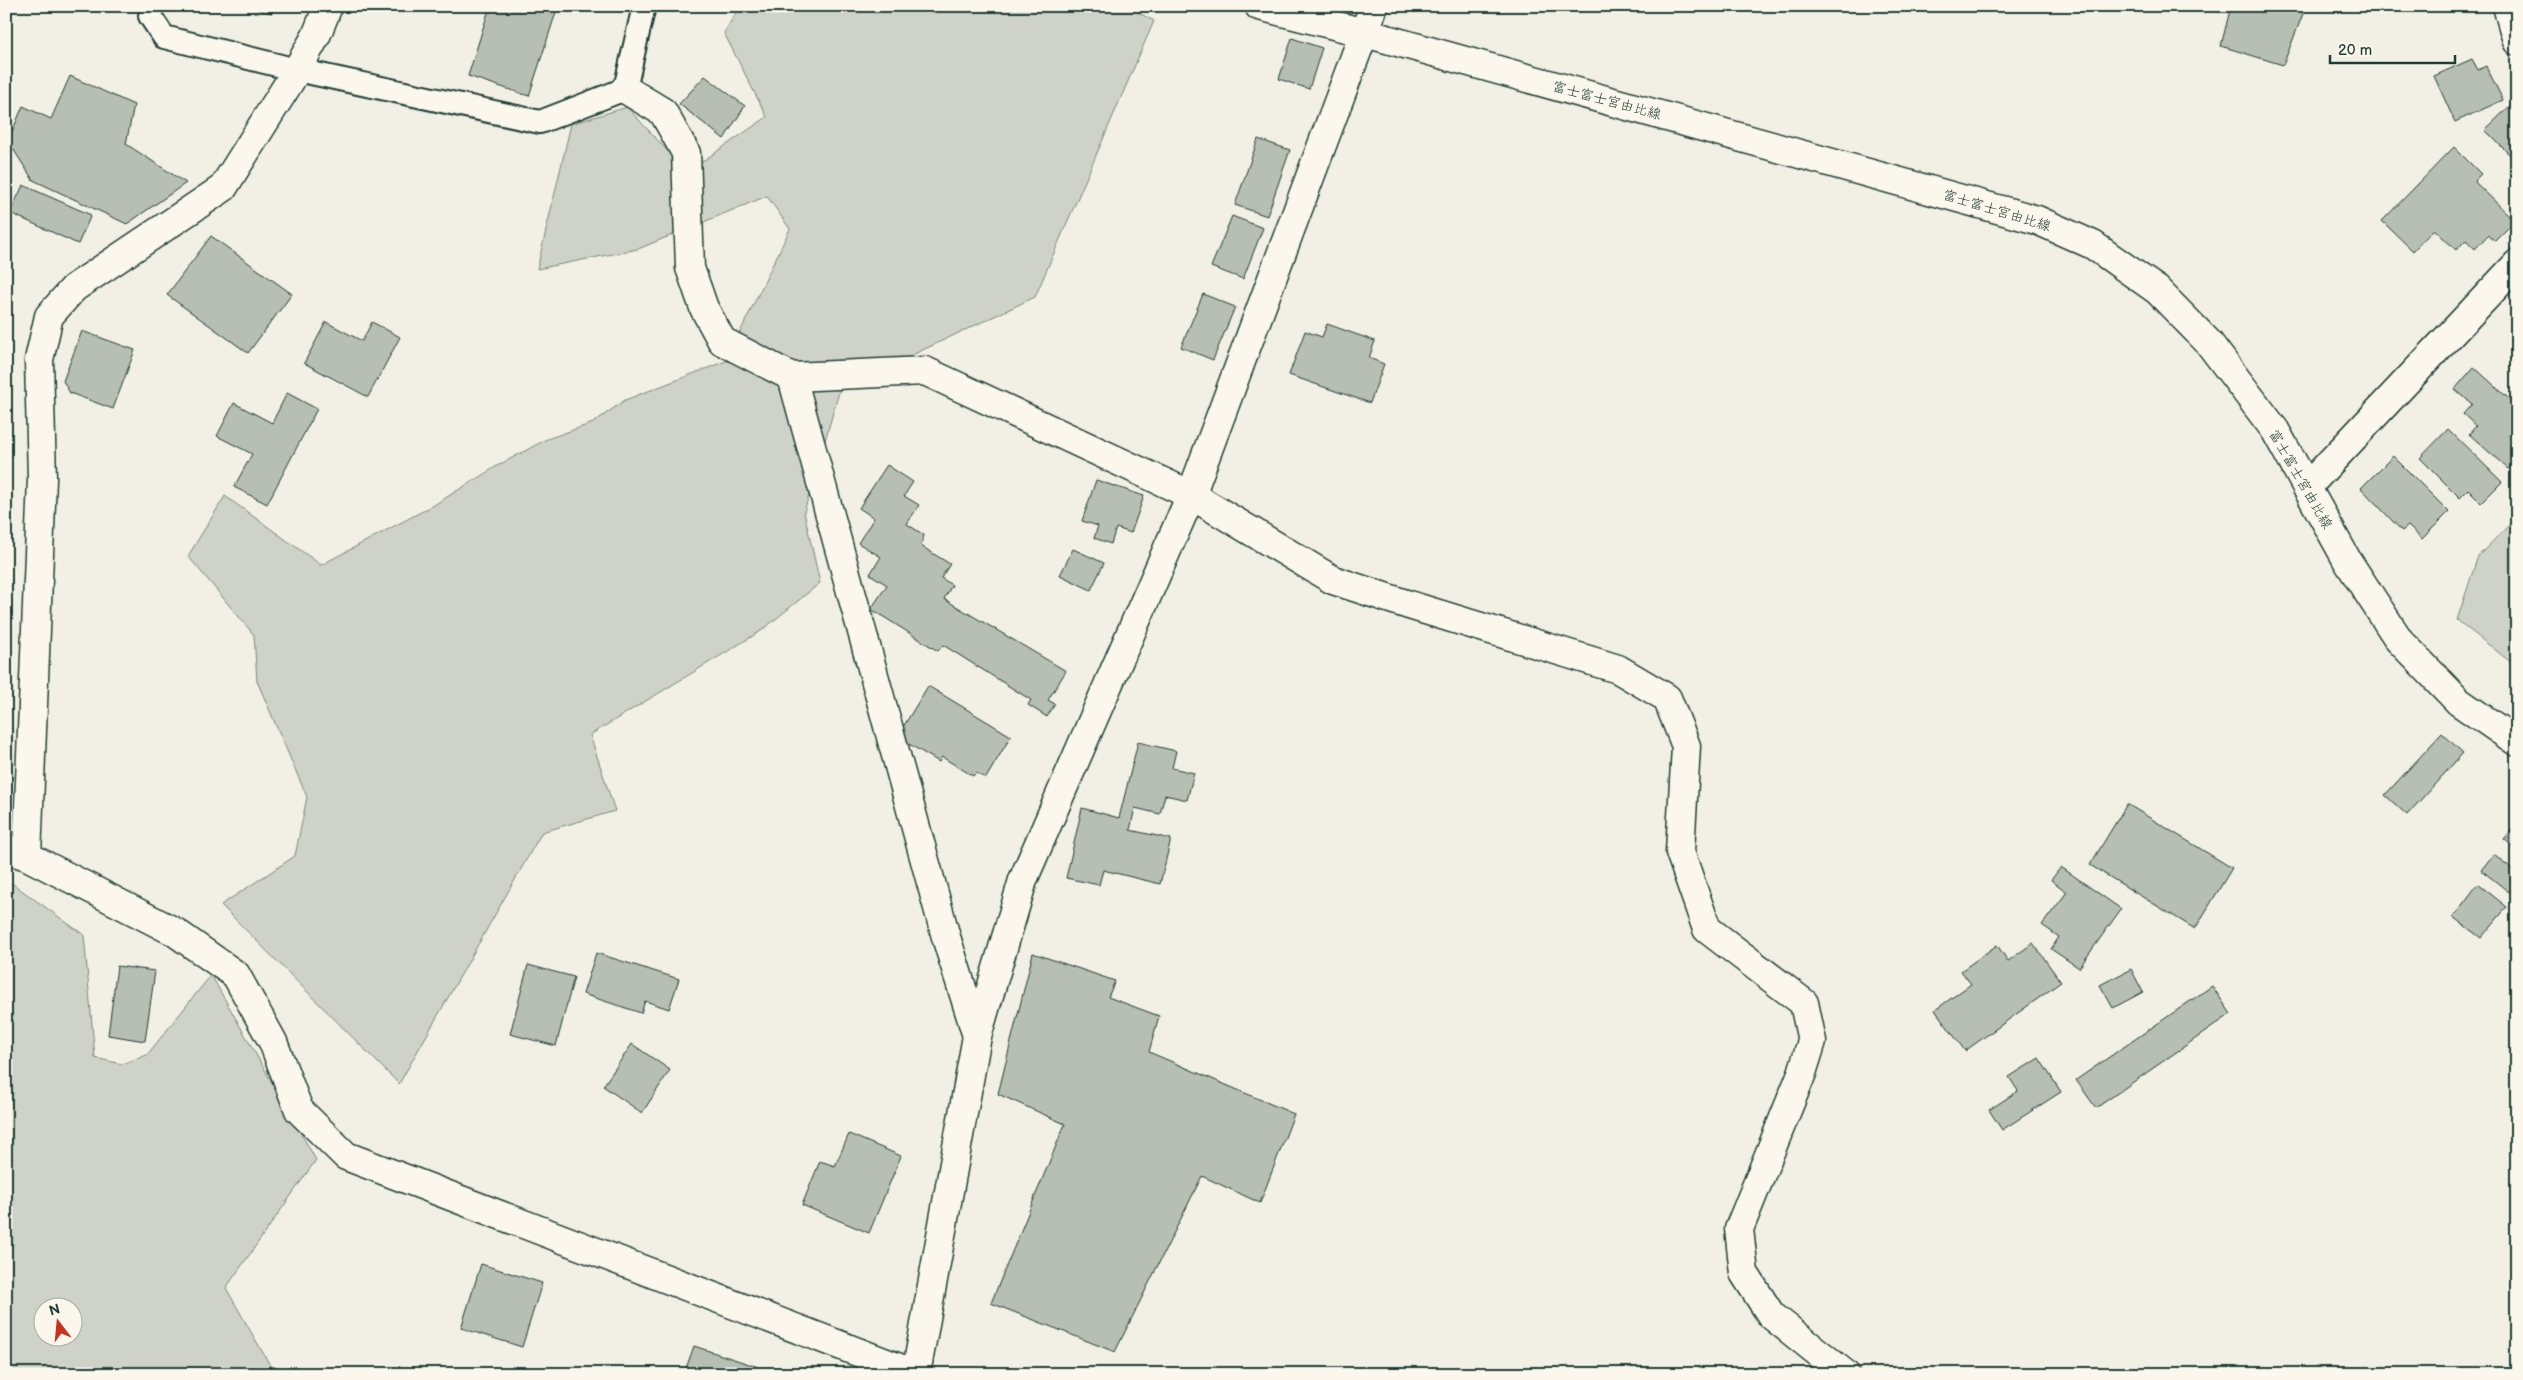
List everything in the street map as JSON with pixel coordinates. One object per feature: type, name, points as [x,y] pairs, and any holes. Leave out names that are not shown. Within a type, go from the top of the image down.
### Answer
[{"type":"street","points":[[328,6],[316,36],[297,70],[223,188],[74,288],[49,316],[39,360],[42,479],[16,852],[175,932],[236,975],[273,1042],[299,1110],[346,1156],[916,1374],[977,1036],[1023,880],[1191,495],[1374,6]]},
{"type":"street","name":"富士富士宮由比線","points":[[1260,6],[1365,33],[2037,220],[2093,245],[2157,290],[2209,344],[2275,430],[2347,560],[2399,640],[2459,702],[2517,742]]},
{"type":"street","points":[[2507,6],[2517,41]]},
{"type":"street","points":[[625,89],[663,112],[686,153],[690,268],[704,308],[722,341],[792,377],[925,371],[1191,495],[1333,580],[1408,605],[1618,669],[1667,698],[1686,746],[1680,852],[1707,929],[1804,1003],[1812,1041],[1802,1073],[1739,1229],[1744,1273],[1770,1315],[1845,1374]]},
{"type":"street","points":[[2307,487],[2517,264]]},
{"type":"street","points":[[792,377],[946,937],[977,1036]]},
{"type":"lane","points":[[152,6],[150,16],[164,37],[297,70],[540,122],[625,89],[644,6]]},
{"type":"shaded area","points":[[740,6],[1126,6],[1154,21],[1035,297],[840,389],[804,512],[820,583],[761,631],[590,735],[615,811],[542,832],[399,1084],[221,905],[295,856],[307,797],[257,681],[254,635],[188,556],[225,496],[321,565],[434,505],[497,466],[547,439],[593,423],[625,400],[726,361],[790,229],[767,196],[638,249],[537,269],[571,124],[627,107],[687,172],[767,117],[724,33]]},
{"type":"shaded area","points":[[2517,517],[2517,667],[2457,620],[2478,556]]},
{"type":"shaded area","points":[[6,879],[84,935],[95,1058],[122,1064],[147,1055],[211,975],[316,1160],[226,1288],[275,1374],[6,1374]]},
{"type":"building","points":[[241,6],[274,6],[272,13]]},
{"type":"building","points":[[490,6],[558,6],[529,96],[468,76]]},
{"type":"building","points":[[2231,6],[2306,6],[2283,65],[2221,46]]},
{"type":"building","points":[[1292,38],[1322,48],[1309,89],[1279,79]]},
{"type":"building","points":[[2472,59],[2478,70],[2486,66],[2503,100],[2455,122],[2434,76]]},
{"type":"building","points":[[70,76],[134,105],[126,144],[186,183],[127,224],[33,180],[8,141],[23,106],[51,119]]},
{"type":"building","points":[[705,76],[745,106],[724,139],[679,104]]},
{"type":"building","points":[[2517,99],[2517,162],[2485,130]]},
{"type":"building","points":[[1258,139],[1290,150],[1267,216],[1235,205]]},
{"type":"building","points":[[2454,147],[2481,174],[2474,181],[2515,221],[2495,241],[2488,235],[2475,249],[2466,240],[2456,250],[2434,229],[2413,251],[2382,221]]},
{"type":"building","points":[[23,185],[91,215],[78,244],[10,213]]},
{"type":"building","points":[[1232,216],[1263,228],[1243,279],[1211,267]]},
{"type":"building","points":[[211,236],[292,294],[248,353],[167,295]]},
{"type":"building","points":[[1203,294],[1235,307],[1213,360],[1181,347]]},
{"type":"building","points":[[326,322],[362,341],[372,322],[400,337],[368,397],[304,363]]},
{"type":"building","points":[[1327,324],[1375,341],[1369,358],[1384,364],[1370,403],[1289,375],[1305,331],[1322,337]]},
{"type":"building","points":[[82,331],[135,350],[113,409],[70,393],[63,381]]},
{"type":"building","points":[[2474,367],[2517,406],[2517,460],[2508,469],[2469,434],[2476,426],[2463,414],[2472,404],[2455,389]]},
{"type":"building","points":[[287,393],[317,409],[267,504],[234,487],[252,454],[217,436],[234,403],[272,423]]},
{"type":"building","points":[[2448,429],[2502,482],[2481,503],[2468,490],[2460,498],[2420,458]]},
{"type":"building","points":[[2393,456],[2449,512],[2422,539],[2408,526],[2402,531],[2361,488]]},
{"type":"building","points":[[887,465],[913,482],[904,496],[919,505],[907,524],[924,535],[921,546],[950,564],[941,578],[952,585],[944,599],[1066,671],[1048,700],[1055,704],[1047,717],[1028,705],[1031,700],[943,645],[938,651],[871,609],[887,585],[870,574],[881,557],[858,543],[874,518],[859,508]]},
{"type":"building","points":[[1096,480],[1144,496],[1131,533],[1116,528],[1111,544],[1094,538],[1098,526],[1082,521]]},
{"type":"building","points":[[1073,549],[1104,563],[1091,590],[1060,575]]},
{"type":"building","points":[[928,686],[1011,736],[986,778],[976,773],[973,776],[942,757],[939,762],[897,737]]},
{"type":"building","points":[[2442,733],[2463,753],[2407,815],[2385,795]]},
{"type":"building","points":[[1138,742],[1176,751],[1172,768],[1194,773],[1187,800],[1165,795],[1160,814],[1135,808],[1130,830],[1171,839],[1160,884],[1103,870],[1099,885],[1066,878],[1082,808],[1119,818]]},
{"type":"building","points":[[2127,804],[2232,868],[2195,929],[2090,865]]},
{"type":"building","points":[[2517,824],[2517,850],[2504,839]]},
{"type":"building","points":[[2494,854],[2517,873],[2517,882],[2509,892],[2481,870]]},
{"type":"building","points":[[2061,867],[2121,909],[2079,968],[2051,949],[2059,937],[2042,925],[2067,892],[2051,880]]},
{"type":"building","points":[[2478,884],[2507,907],[2481,938],[2453,917]]},
{"type":"building","points":[[2033,943],[2061,982],[1965,1051],[1935,1010],[1971,984],[1961,971],[1997,945],[2008,961]]},
{"type":"building","points":[[596,953],[679,979],[669,1009],[645,1001],[641,1013],[583,994]]},
{"type":"building","points":[[1033,953],[1115,981],[1108,997],[1159,1016],[1149,1052],[1294,1114],[1260,1203],[1202,1176],[1115,1352],[991,1303],[1065,1124],[998,1094]]},
{"type":"building","points":[[528,965],[574,977],[556,1046],[510,1034]]},
{"type":"building","points":[[117,966],[155,971],[145,1041],[108,1035]]},
{"type":"building","points":[[2131,969],[2143,992],[2113,1008],[2100,985]]},
{"type":"building","points":[[2212,986],[2231,1014],[2096,1108],[2076,1080]]},
{"type":"building","points":[[632,1044],[670,1070],[642,1113],[603,1086]]},
{"type":"building","points":[[2039,1058],[2061,1092],[2002,1130],[1989,1110],[2018,1091],[2009,1077]]},
{"type":"building","points":[[849,1134],[901,1156],[869,1233],[802,1205],[820,1161],[835,1166]]},
{"type":"building","points":[[481,1264],[542,1283],[522,1347],[461,1328]]},
{"type":"building","points":[[694,1346],[758,1367],[755,1374],[684,1374]]}]
